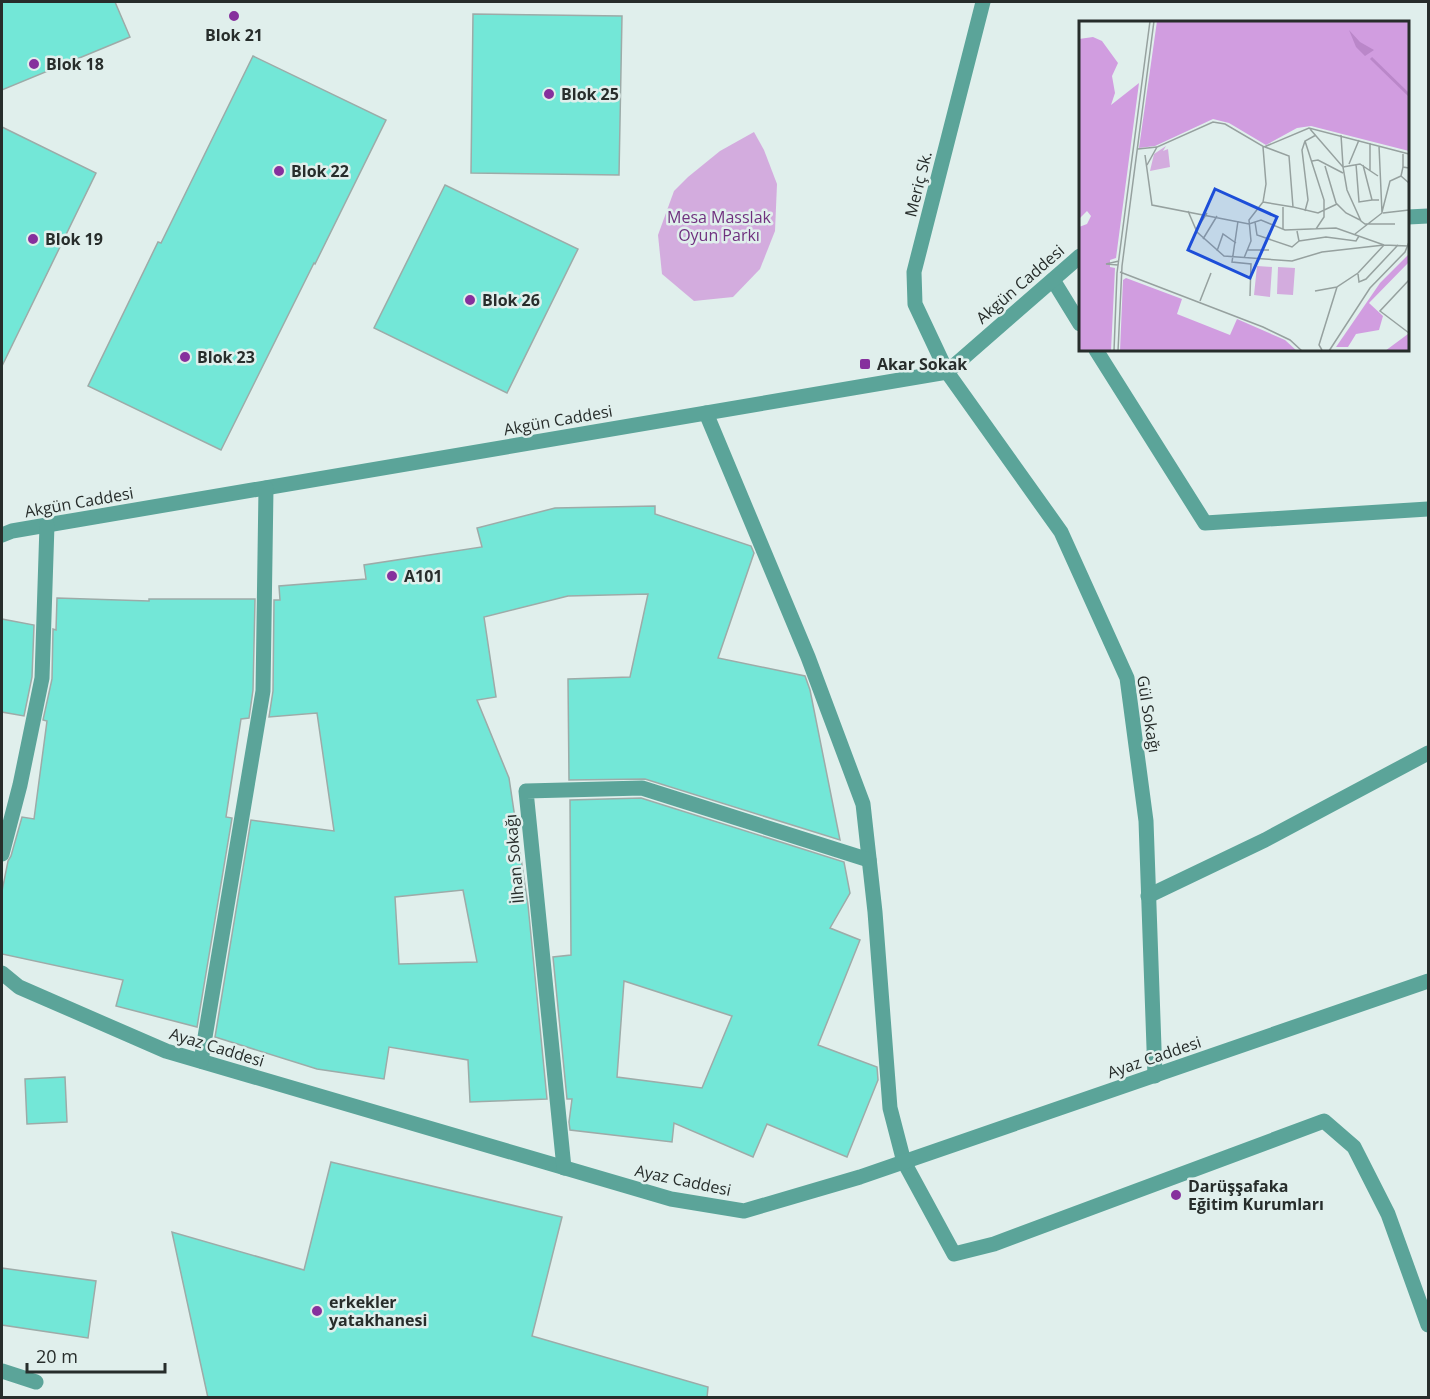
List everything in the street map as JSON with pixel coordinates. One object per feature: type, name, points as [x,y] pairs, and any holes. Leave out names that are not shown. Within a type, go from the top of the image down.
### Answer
[{"type":"street","name":"Meriç Sk.","points":[[947,372],[915,304],[914,272],[983,2]]},
{"type":"street","points":[[1409,217],[1428,216]]},
{"type":"street","name":"Akgün Caddesi","points":[[2,535],[12,531],[947,372],[1079,257]]},
{"type":"street","points":[[1053,280],[1079,322]]},
{"type":"street","points":[[1097,351],[1205,523],[1428,508]]},
{"type":"street","name":"Gül Sokağı","points":[[947,372],[1061,532],[1127,678],[1146,821],[1155,1076]]},
{"type":"street","points":[[706,413],[808,657],[863,804],[875,912],[890,1107],[904,1162],[954,1254],[994,1244],[1324,1121],[1354,1147],[1388,1214],[1428,1325]]},
{"type":"street","points":[[201,1061],[263,691],[266,488]]},
{"type":"street","points":[[2,854],[20,785],[42,678],[47,525]]},
{"type":"street","points":[[1148,896],[1265,840],[1428,753]]},
{"type":"street","name":"İlhan Sokağı","points":[[564,1168],[526,791],[642,788],[869,860]]},
{"type":"street","name":"Ayaz Caddesi","points":[[2,973],[18,987],[165,1051],[671,1199],[744,1211],[860,1177],[1428,981]]},
{"type":"street","points":[[2,1371],[36,1382]]},
{"type":"green space","name":"Mesa Masslak Oyun Parkı","points":[[754,132],[764,150],[777,184],[775,231],[760,269],[733,297],[694,301],[662,274],[658,235],[674,191],[720,151]]},
{"type":"building","name":"Blok 18","points":[[2,2],[115,2],[130,37],[2,90]]},
{"type":"building","name":"Blok 25","points":[[473,14],[622,16],[619,175],[471,173]]},
{"type":"building","points":[[253,56],[386,120],[221,450],[88,386]]},
{"type":"building","name":"Blok 19","points":[[2,127],[96,173],[2,366]]},
{"type":"building","name":"Blok 26","points":[[445,185],[578,249],[507,393],[374,328]]},
{"type":"building","points":[[655,506],[655,514],[751,546],[754,553],[718,658],[805,676],[810,690],[840,840],[645,779],[569,780],[568,679],[630,677],[648,594],[568,596],[484,617],[496,697],[477,700],[509,778],[528,905],[547,1099],[470,1102],[468,1060],[389,1047],[384,1079],[317,1069],[215,1037],[251,820],[334,831],[317,713],[269,717],[273,691],[274,600],[280,600],[279,586],[366,579],[364,565],[482,547],[477,528],[555,508]],"holes":[[[463,890],[477,962],[399,964],[395,897]]]},
{"type":"building","points":[[57,598],[149,601],[149,599],[255,599],[253,690],[249,718],[241,719],[226,817],[232,818],[197,1027],[116,1006],[123,980],[2,954],[2,891],[8,861],[22,817],[34,819],[47,721],[43,720],[52,679],[53,629],[56,630]]},
{"type":"building","points":[[2,619],[34,625],[32,677],[24,716],[2,712]]},
{"type":"building","points":[[641,798],[844,862],[850,893],[830,928],[860,940],[818,1045],[877,1067],[878,1080],[847,1157],[767,1124],[753,1157],[674,1123],[672,1142],[570,1130],[572,1099],[567,1099],[553,957],[571,955],[570,800]],"holes":[[[624,981],[732,1016],[702,1088],[617,1077]]]},
{"type":"building","points":[[65,1077],[67,1122],[27,1124],[25,1079]]},
{"type":"building","name":"erkekler yatakhanesi","points":[[331,1162],[562,1217],[532,1336],[708,1387],[707,1398],[208,1398],[172,1232],[304,1270]]},
{"type":"building","points":[[2,1268],[96,1281],[88,1338],[2,1325]]},
{"type":"place","name":"Blok 21","points":[[234,16]]},
{"type":"place","name":"Blok 18","points":[[34,64]]},
{"type":"place","name":"Blok 25","points":[[549,94]]},
{"type":"place","name":"Blok 22","points":[[279,171]]},
{"type":"place","name":"Blok 19","points":[[33,239]]},
{"type":"place","name":"Blok 26","points":[[470,300]]},
{"type":"place","name":"Blok 23","points":[[185,357]]},
{"type":"place","name":"Akar Sokak","points":[[865,364]]},
{"type":"place","name":"A101","points":[[392,576]]},
{"type":"place","name":"Darüşşafaka Eğitim Kurumları","points":[[1176,1195]]},
{"type":"place","name":"erkekler yatakhanesi","points":[[317,1311]]}]
